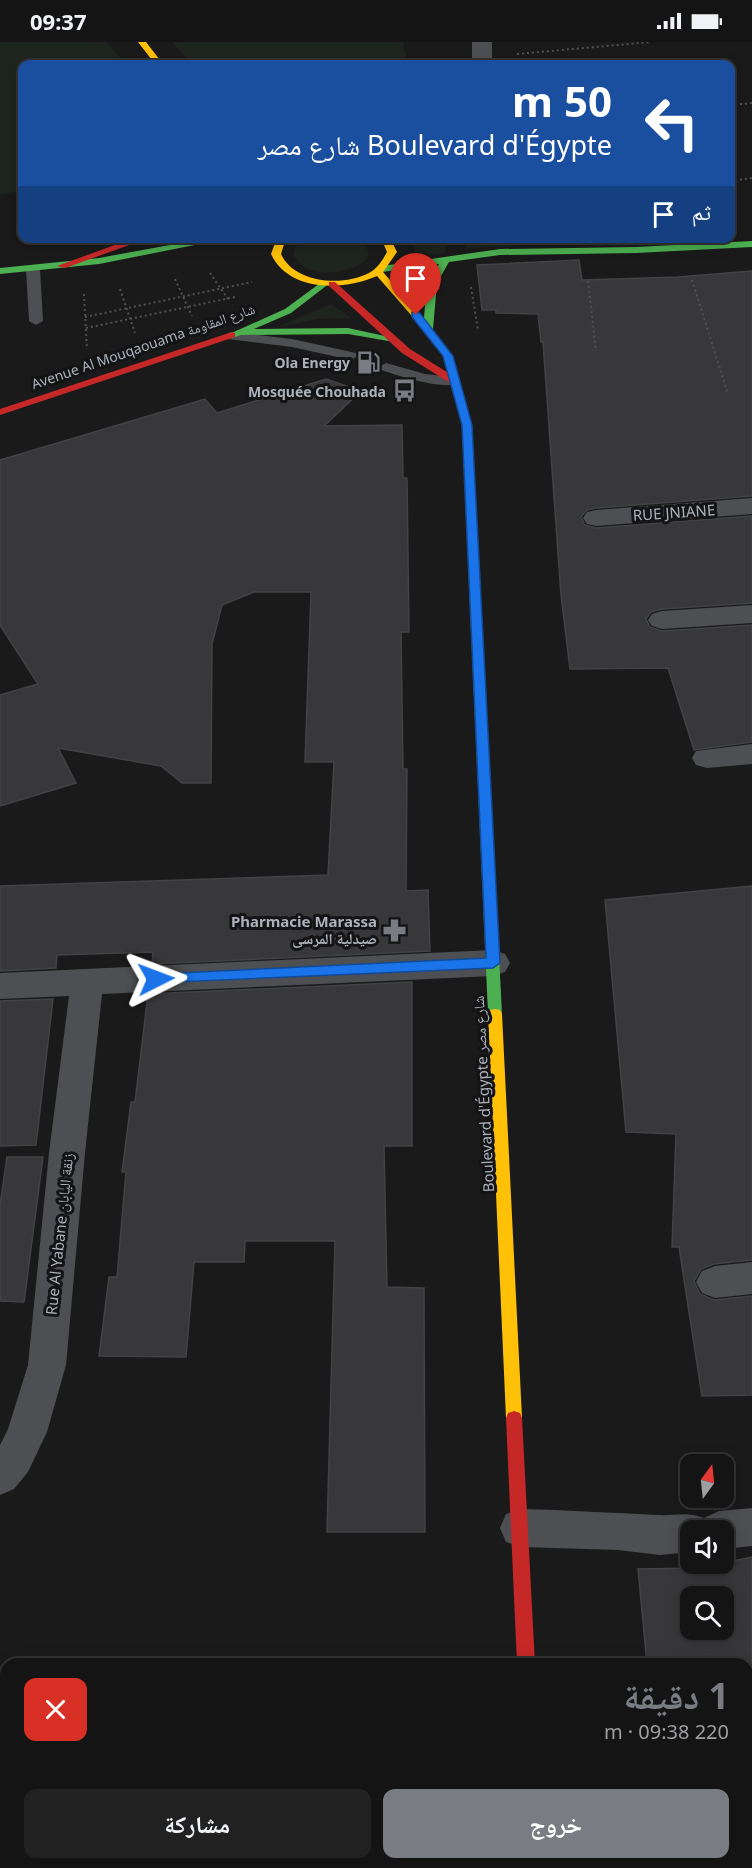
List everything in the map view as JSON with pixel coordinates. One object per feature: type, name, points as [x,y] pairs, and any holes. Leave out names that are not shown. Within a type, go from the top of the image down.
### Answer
[{"type":"main road","points":[[142,42],[156,60]]},
{"type":"main road","points":[[62,266],[130,243]]},
{"type":"main road","points":[[0,271],[62,266],[197,243]]},
{"type":"main road","points":[[278,243],[274,254],[277,262],[295,276],[328,284],[358,281],[380,271],[447,258],[521,250],[670,248],[752,244]]},
{"type":"main road","points":[[380,271],[389,261],[392,252],[388,243]]},
{"type":"main road","points":[[648,243],[670,248]]},
{"type":"main road","points":[[428,329],[431,282],[447,258]]},
{"type":"main road","name":"Boulevard d'Égypte شارع مصر","points":[[380,271],[448,356],[464,409],[468,441],[526,1658]]},
{"type":"main road","points":[[328,284],[420,362],[454,381]]},
{"type":"main road","name":"Avenue Al Mouqaouama شارع المقاومة","points":[[0,412],[236,334],[288,311],[328,284]]},
{"type":"main road","points":[[236,334],[348,331],[394,341]]},
{"type":"street","points":[[482,42],[482,60]]},
{"type":"street","name":"RUE JNIANE","points":[[596,518],[752,506]]},
{"type":"street","points":[[662,620],[752,614]]},
{"type":"street","points":[[707,758],[752,754]]},
{"type":"street","points":[[0,986],[493,963]]},
{"type":"street","name":"Rue Al Yabane زنقة اليابان","points":[[0,1476],[14,1459],[27,1432],[47,1365],[67,1153],[87,982]]},
{"type":"street","points":[[715,1282],[752,1278]]},
{"type":"street","points":[[734,1529],[752,1527]]},
{"type":"street","points":[[521,1528],[618,1531],[660,1535],[680,1534]]},
{"type":"lane","points":[[33,269],[36,321]]},
{"type":"lane","points":[[236,334],[351,356]]},
{"type":"lane","points":[[386,367],[417,376],[454,381]]},
{"type":"path","points":[[517,54],[651,42]]},
{"type":"path","points":[[735,105],[752,103]]},
{"type":"path","points":[[735,180],[752,178]]},
{"type":"path","points":[[689,270],[728,394]]},
{"type":"path","points":[[171,271],[193,319]]},
{"type":"path","points":[[209,272],[233,306]]},
{"type":"path","points":[[470,278],[478,330]]},
{"type":"path","points":[[118,281],[136,336]]},
{"type":"path","points":[[85,317],[253,282]]},
{"type":"path","points":[[84,290],[87,350]]},
{"type":"path","points":[[86,328],[223,299]]},
{"type":"shaded area","points":[[0,42],[107,42],[123,60],[18,60],[18,191],[0,195]]},
{"type":"shaded area","points":[[172,42],[403,42],[407,60],[188,60]]},
{"type":"shaded area","points":[[300,243],[363,243],[368,249],[368,258],[340,272],[317,272],[299,263],[293,254],[295,247]]},
{"type":"shaded area","points":[[412,243],[447,243],[445,253],[414,257]]},
{"type":"shaded area","points":[[466,243],[521,243],[521,245],[465,249]]},
{"type":"shaded area","points":[[331,304],[351,318],[317,319],[275,328]]},
{"type":"building","points":[[579,260],[582,280],[678,277],[752,271],[752,496],[596,508],[587,510],[581,517],[585,525],[596,528],[752,516],[752,603],[662,609],[651,612],[646,619],[650,627],[662,631],[752,625],[752,742],[694,750],[668,668],[570,669],[561,595],[543,342],[541,342],[538,314],[496,313],[496,310],[482,310],[477,265]]},
{"type":"building","points":[[326,379],[361,391],[324,426],[402,425],[403,478],[407,478],[409,632],[401,632],[403,769],[407,769],[406,891],[428,890],[430,951],[152,964],[153,952],[57,955],[56,968],[0,971],[0,886],[328,875],[334,762],[305,762],[311,592],[254,592],[222,605],[212,644],[211,783],[182,783],[161,766],[58,748],[76,783],[0,806],[0,695],[38,684],[0,625],[0,460],[205,399],[217,413]]},
{"type":"building","points":[[752,886],[752,1260],[714,1264],[701,1269],[694,1281],[700,1294],[714,1300],[752,1296],[752,1395],[702,1396],[679,1247],[672,1247],[676,1134],[626,1132],[605,900]]},
{"type":"building","points":[[412,982],[412,1146],[384,1146],[387,1287],[424,1288],[425,1532],[327,1532],[335,1241],[245,1241],[244,1262],[194,1262],[186,1357],[99,1356],[109,1277],[117,1277],[126,1172],[122,1172],[131,1102],[135,1102],[148,994]]},
{"type":"building","points":[[53,999],[36,1145],[0,1146],[0,1001]]},
{"type":"building","points":[[7,1157],[43,1157],[24,1302],[0,1301],[0,1205]]},
{"type":"building","points":[[752,1557],[752,1658],[646,1658],[638,1569],[680,1568],[680,1574],[734,1574],[734,1561]]},
{"type":"traffic: fast","points":[[0,271],[99,261],[198,243]]},
{"type":"traffic: fast","points":[[382,269],[500,252],[636,250],[752,244]]},
{"type":"traffic: fast","points":[[428,329],[432,283],[447,258]]},
{"type":"traffic: fast","points":[[232,335],[288,311],[323,284]]},
{"type":"traffic: fast","points":[[241,332],[348,331],[391,340]]},
{"type":"traffic: fast","points":[[481,720],[495,1014]]},
{"type":"traffic: slow","points":[[142,42],[156,60]]},
{"type":"traffic: slow","points":[[280,243],[276,254],[282,266],[291,273],[303,279],[332,283],[361,280],[373,275],[382,268],[392,252],[388,243]]},
{"type":"traffic: slow","points":[[378,272],[428,329],[448,356],[467,425],[481,720]]},
{"type":"traffic: slow","points":[[495,1014],[514,1418]]},
{"type":"traffic: jam","points":[[62,266],[130,243]]},
{"type":"traffic: jam","points":[[332,284],[406,351],[454,381]]},
{"type":"traffic: jam","points":[[0,412],[232,335]]},
{"type":"traffic: jam","points":[[514,1418],[526,1658]]},
{"type":"place","name":"Ola Energy","points":[[368,362]]},
{"type":"place","name":"Mosquée Chouhada","points":[[404,391]]},
{"type":"place","name":"Pharmacie Marassa صيدلية المرسى","points":[[395,930]]},
{"type":"route","points":[[156,979],[493,963],[467,425],[448,356],[436,337],[416,315]]}]
